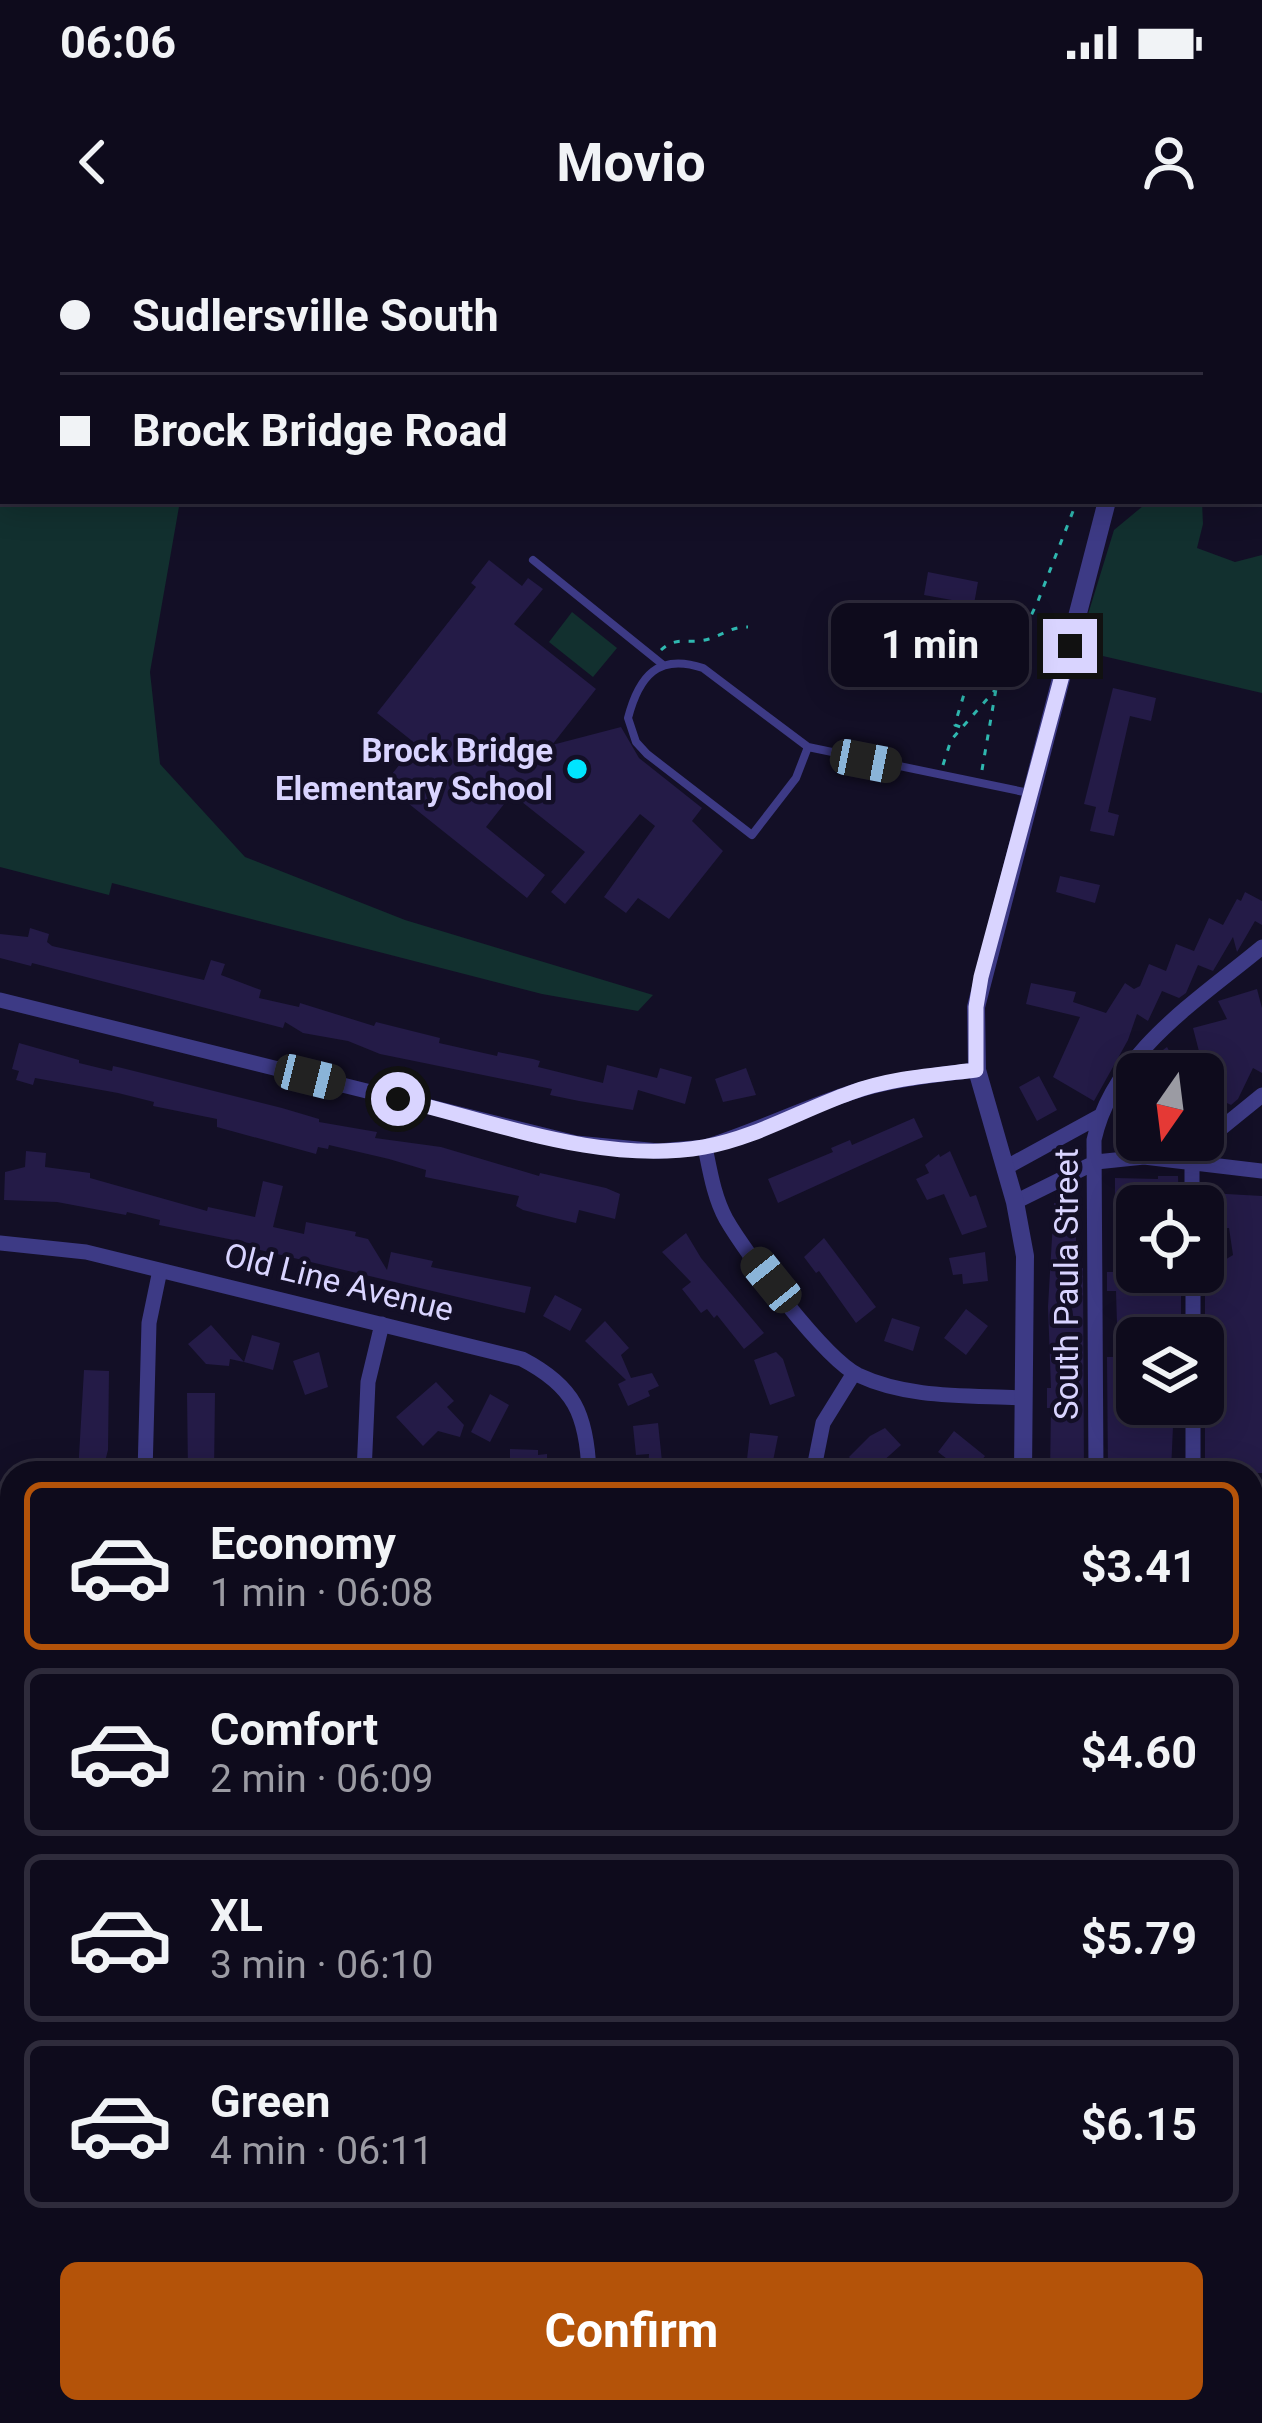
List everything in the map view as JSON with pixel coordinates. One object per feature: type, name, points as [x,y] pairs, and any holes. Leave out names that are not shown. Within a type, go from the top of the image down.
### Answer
[{"type":"street","points":[[1023,1461],[1025,1256],[1015,1202],[976,1070],[976,1007],[1106,504]]},
{"type":"street","name":"South Paula Street","points":[[1096,1461],[1094,1140],[1100,1116],[1113,1086],[1167,1026],[1262,947]]},
{"type":"street","points":[[0,1000],[575,1143],[659,1150],[705,1147],[761,1130],[855,1091],[976,1070]]},
{"type":"street","points":[[1224,1126],[1262,1095]]},
{"type":"street","points":[[1005,1168],[1100,1116]]},
{"type":"street","points":[[705,1147],[724,1216],[742,1245],[828,1352],[854,1373],[921,1394],[1024,1398]]},
{"type":"street","points":[[1015,1202],[1096,1162],[1116,1160]]},
{"type":"street","points":[[1192,1185],[1192,1161],[1262,1171]]},
{"type":"street","name":"Old Line Avenue","points":[[0,1243],[86,1252],[522,1359],[566,1388],[582,1417],[588,1461]]},
{"type":"street","points":[[145,1461],[149,1323],[160,1270]]},
{"type":"street","points":[[365,1461],[368,1382],[382,1324]]},
{"type":"street","points":[[815,1461],[823,1423],[854,1373]]},
{"type":"street","points":[[1193,1425],[1193,1461]]},
{"type":"lane","points":[[533,560],[664,665]]},
{"type":"lane","points":[[808,747],[796,778],[752,835],[636,742],[628,718],[646,677],[664,665],[686,662],[703,668],[808,747],[1030,793]]},
{"type":"path","points":[[980,783],[997,689],[1076,504]]},
{"type":"path","points":[[958,602],[956,614],[970,620],[974,628],[955,725],[962,728]]},
{"type":"path","points":[[654,658],[676,639],[705,640],[738,626],[748,627]]},
{"type":"path","points":[[941,776],[951,740],[997,689]]},
{"type":"green space","points":[[0,504],[179,504],[150,672],[160,764],[245,857],[405,920],[653,995],[638,1011],[542,994],[112,883],[109,895],[0,867]]},
{"type":"green space","points":[[1145,504],[1202,504],[1197,548],[1235,562],[1262,555],[1262,693],[1077,650],[1114,530]]},
{"type":"green space","points":[[572,612],[617,648],[593,677],[549,642]]},
{"type":"building","points":[[489,560],[522,586],[528,578],[543,589],[514,624],[596,689],[552,745],[621,727],[639,758],[702,808],[692,821],[723,851],[669,919],[638,898],[626,913],[604,897],[655,826],[640,814],[565,904],[551,892],[585,852],[512,794],[486,827],[545,875],[527,898],[384,784],[416,744],[377,713],[476,587],[471,583]]},
{"type":"building","points":[[928,572],[978,582],[974,604],[924,595]]},
{"type":"building","points":[[1113,688],[1156,698],[1151,721],[1130,716],[1108,812],[1119,815],[1114,836],[1090,831],[1096,807],[1084,804]]},
{"type":"building","points":[[1060,876],[1100,885],[1095,903],[1056,892]]},
{"type":"building","points":[[1245,892],[1262,901],[1262,925],[1255,921],[1237,952],[1233,937],[1213,971],[1198,965],[1179,998],[1162,991],[1148,1021],[1137,1014],[1094,1101],[1053,1077],[1080,1017],[1026,1004],[1031,983],[1076,992],[1073,1002],[1106,1013],[1125,983],[1134,989],[1140,986],[1149,964],[1166,971],[1176,944],[1194,951],[1209,918],[1223,925],[1237,899],[1241,901]]},
{"type":"building","points":[[30,928],[49,934],[47,942],[52,946],[204,980],[211,960],[225,964],[221,975],[261,990],[259,998],[299,1007],[300,1003],[497,1056],[498,1052],[533,1059],[540,1061],[538,1067],[603,1083],[607,1065],[657,1078],[660,1068],[692,1077],[685,1104],[638,1090],[633,1110],[550,1095],[552,1089],[380,1054],[348,1041],[303,1033],[285,1022],[283,1028],[0,958],[0,934],[28,937]]},
{"type":"building","points":[[1257,989],[1262,1008],[1262,1073],[1253,1068],[1231,1105],[1224,1102],[1224,1053],[1199,1053],[1193,1028],[1227,1019],[1218,1001]]},
{"type":"building","points":[[19,1043],[79,1063],[112,1071],[113,1066],[122,1068],[282,1108],[319,1122],[377,1132],[375,1138],[441,1147],[539,1176],[606,1188],[620,1194],[615,1219],[579,1210],[576,1223],[523,1210],[516,1206],[519,1196],[425,1177],[426,1170],[389,1159],[329,1145],[328,1149],[318,1147],[316,1154],[217,1127],[217,1119],[153,1106],[154,1102],[118,1093],[35,1078],[33,1085],[16,1080],[19,1071],[12,1069]]},
{"type":"building","points":[[746,1068],[756,1095],[723,1102],[715,1079]]},
{"type":"building","points":[[1039,1076],[1057,1110],[1037,1121],[1019,1087]]},
{"type":"building","points":[[914,1118],[923,1137],[778,1203],[768,1179],[850,1140],[852,1145]]},
{"type":"building","points":[[26,1151],[46,1153],[45,1167],[90,1173],[90,1178],[207,1211],[208,1207],[255,1217],[263,1181],[283,1186],[273,1227],[304,1234],[306,1222],[356,1232],[355,1236],[368,1239],[387,1270],[391,1252],[433,1261],[431,1267],[531,1287],[525,1313],[256,1249],[258,1245],[159,1225],[160,1220],[127,1212],[4,1200],[5,1172],[25,1167]]},
{"type":"building","points":[[950,1151],[970,1197],[976,1195],[987,1227],[962,1235],[944,1194],[927,1200],[916,1179],[929,1173],[925,1165]]},
{"type":"building","points":[[1178,1176],[1178,1185],[1116,1185],[1116,1291],[1107,1291],[1107,1272],[1115,1272],[1115,1178]]},
{"type":"building","points":[[1224,1194],[1262,1196],[1262,1461],[1205,1461],[1205,1425],[1224,1425],[1224,1317],[1205,1317],[1205,1293],[1224,1293],[1224,1260],[1233,1255],[1229,1228],[1224,1228]]},
{"type":"building","points":[[1054,1203],[1076,1204],[1076,1268],[1083,1268],[1084,1461],[1050,1461],[1048,1307]]},
{"type":"building","points":[[686,1233],[764,1333],[744,1349],[717,1315],[714,1318],[707,1309],[701,1313],[682,1289],[691,1282],[662,1252]]},
{"type":"building","points":[[824,1238],[876,1307],[856,1323],[804,1257]]},
{"type":"building","points":[[985,1252],[988,1281],[963,1284],[962,1274],[953,1275],[949,1258]]},
{"type":"building","points":[[1116,1293],[1181,1293],[1181,1317],[1117,1317]]},
{"type":"building","points":[[555,1295],[582,1309],[570,1331],[543,1316]]},
{"type":"building","points":[[966,1309],[988,1326],[966,1355],[944,1338]]},
{"type":"building","points":[[892,1318],[920,1327],[913,1351],[884,1341]]},
{"type":"building","points":[[605,1321],[629,1348],[621,1355],[631,1378],[652,1373],[659,1386],[628,1406],[618,1384],[626,1380],[585,1341]]},
{"type":"building","points":[[211,1325],[244,1362],[230,1359],[229,1366],[206,1364],[188,1344]]},
{"type":"building","points":[[252,1335],[280,1343],[273,1370],[244,1362]]},
{"type":"building","points":[[319,1352],[328,1387],[305,1395],[293,1361]]},
{"type":"building","points":[[776,1352],[783,1359],[795,1396],[770,1405],[754,1360]]},
{"type":"building","points":[[1107,1357],[1116,1357],[1116,1425],[1173,1425],[1171,1461],[1108,1461]]},
{"type":"building","points":[[84,1370],[109,1371],[105,1461],[79,1461]]},
{"type":"building","points":[[436,1382],[454,1401],[447,1407],[464,1425],[460,1437],[438,1431],[423,1446],[396,1417]]},
{"type":"building","points":[[187,1393],[215,1393],[214,1461],[188,1461]]},
{"type":"building","points":[[490,1394],[509,1405],[490,1442],[471,1432]]},
{"type":"building","points":[[658,1423],[662,1461],[649,1461],[649,1454],[636,1455],[633,1426]]},
{"type":"building","points":[[885,1428],[901,1445],[883,1461],[852,1461],[849,1457]]},
{"type":"building","points":[[954,1431],[985,1456],[981,1461],[950,1461],[938,1452]]},
{"type":"building","points":[[750,1433],[778,1436],[773,1461],[747,1461]]},
{"type":"building","points":[[510,1449],[547,1454],[547,1461],[510,1461]]},
{"type":"place","name":"Brock Bridge Elementary School","points":[[577,769]]},
{"type":"route","points":[[398,1099],[575,1143],[659,1150],[705,1147],[761,1130],[855,1091],[976,1070],[981,977],[1070,646]]}]
